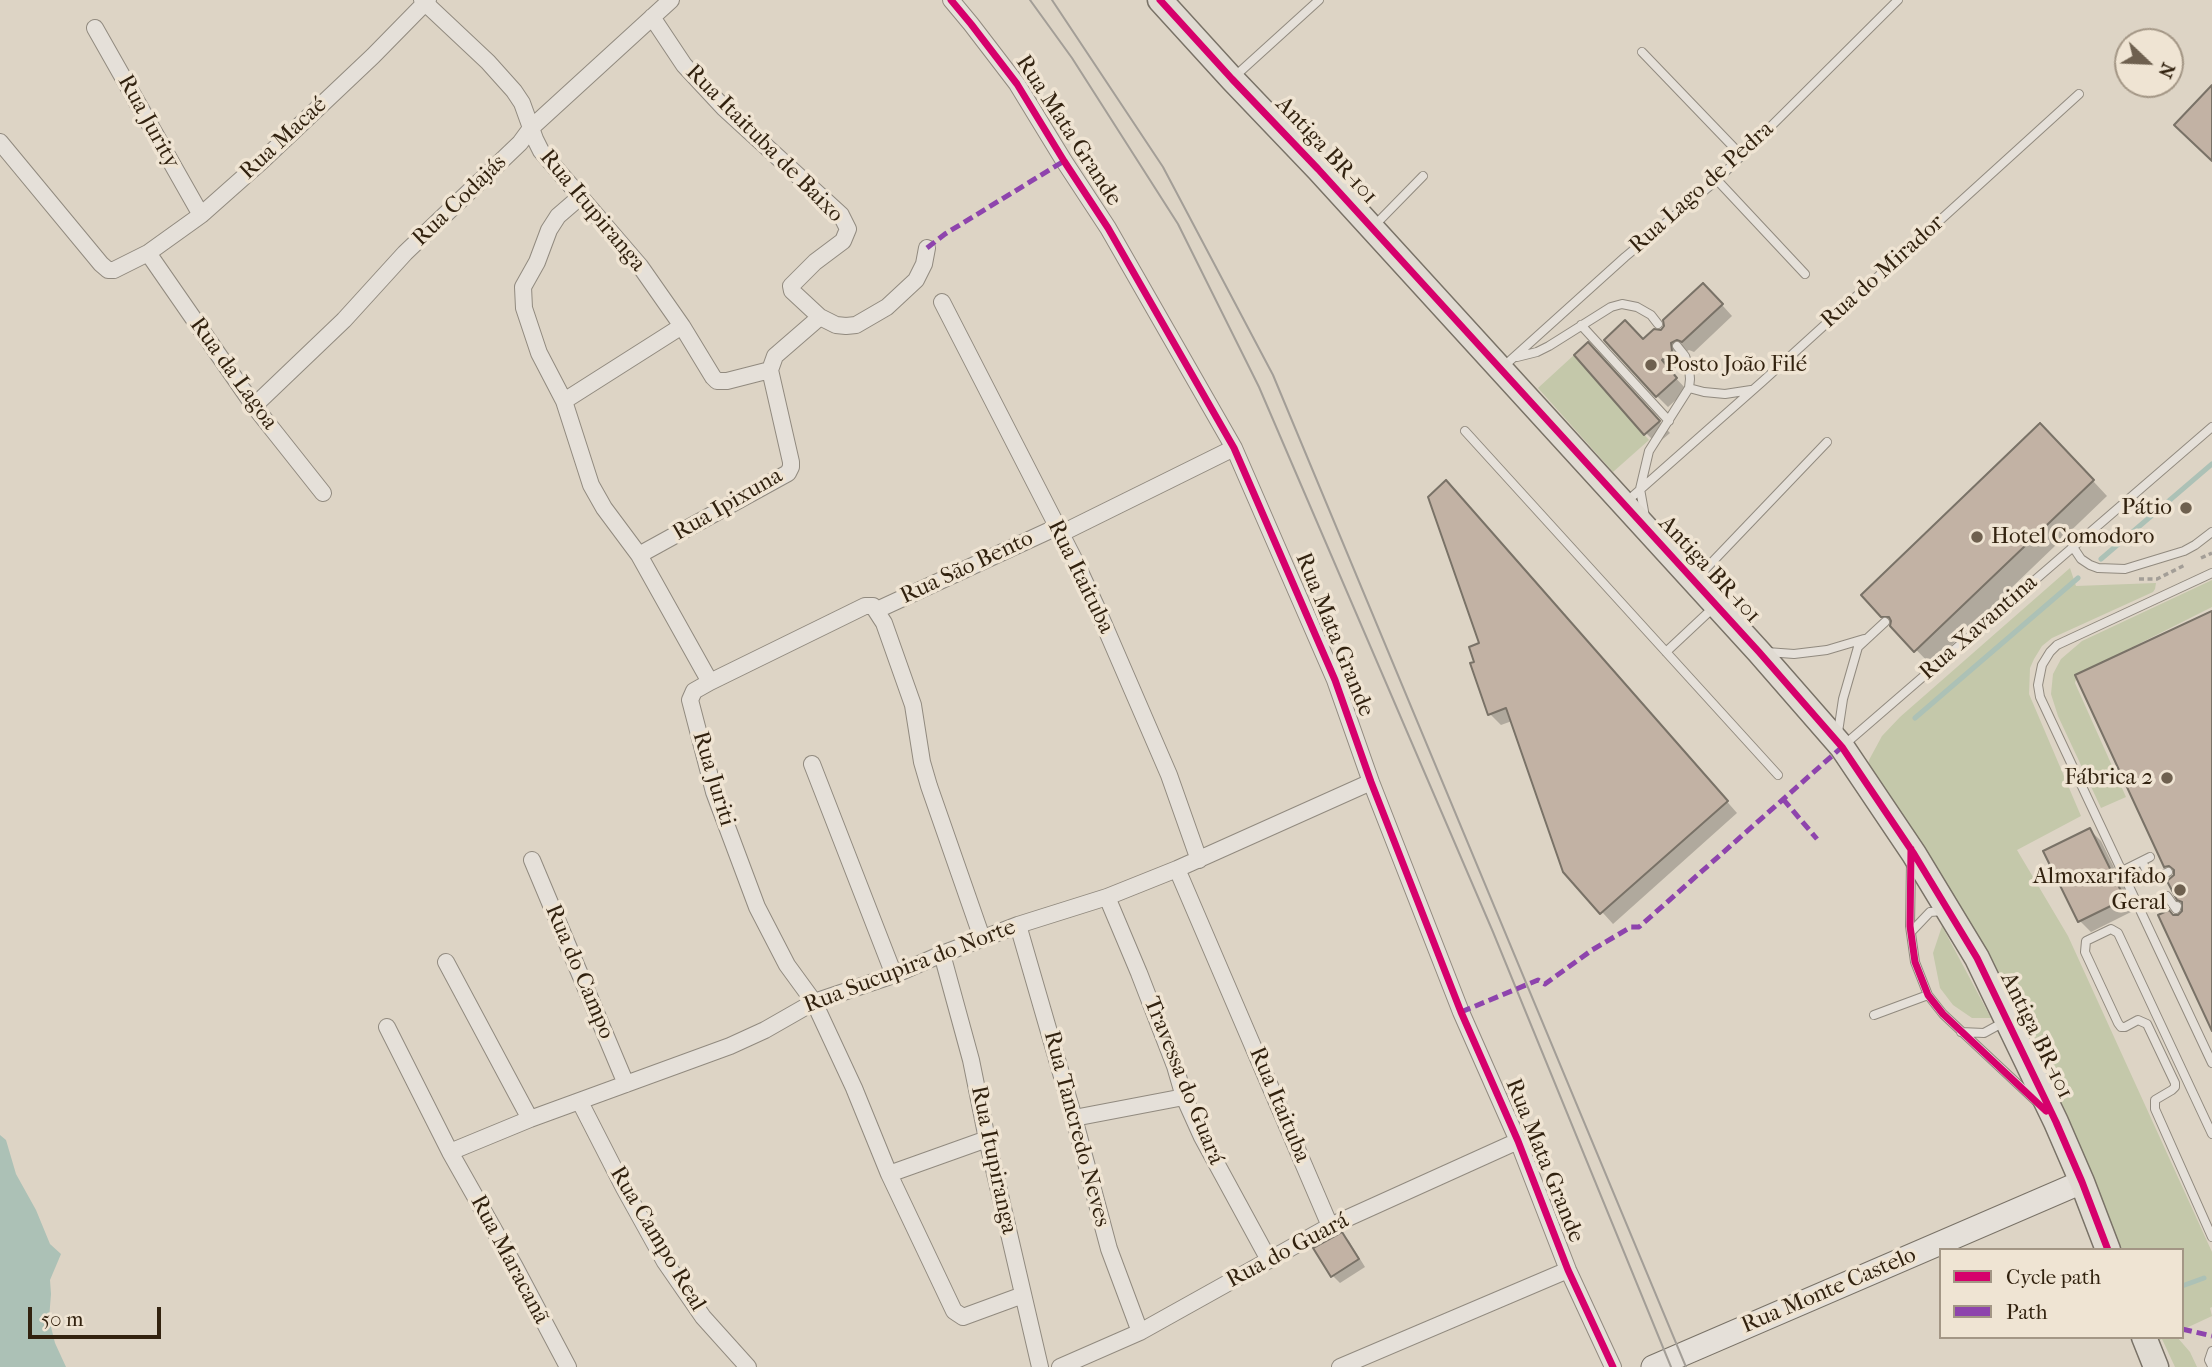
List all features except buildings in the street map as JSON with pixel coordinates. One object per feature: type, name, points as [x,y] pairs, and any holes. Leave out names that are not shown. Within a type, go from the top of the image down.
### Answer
[{"type":"main road","name":"Antiga BR-101","points":[[1161,0],[1372,228],[1508,364],[1631,497],[1647,531],[1759,652],[1840,745],[1911,849],[1977,958],[2054,1118],[2107,1248]]},
{"type":"main road","points":[[2145,1339],[2156,1367]]},
{"type":"street","name":"Rua Codajás","points":[[254,406],[344,320],[405,253],[515,148],[531,128],[671,0]]},
{"type":"street","name":"Rua Mata Grande","points":[[951,0],[1017,84],[1108,228],[1234,448],[1335,680],[1371,782],[1461,1012],[1518,1141],[1568,1270],[1613,1367]]},
{"type":"street","name":"Rua Itupiranga","points":[[425,1],[514,91],[522,103],[541,151],[639,266],[682,326],[715,379],[721,382],[770,370]]},
{"type":"street","name":"Rua Macaé","points":[[0,142],[106,269],[114,270],[148,253],[201,215],[373,56],[425,1]]},
{"type":"street","name":"Rua Itaituba de Baixo","points":[[652,17],[684,65],[703,86],[831,205],[848,229],[843,241],[792,283],[792,291],[820,317]]},
{"type":"street","name":"Rua Jurity","points":[[95,28],[201,215]]},
{"type":"street","points":[[580,197],[554,220],[537,262],[523,286],[524,308],[539,353],[564,401],[592,485],[610,517],[639,555],[710,682]]},
{"type":"street","points":[[770,370],[775,356],[820,317],[846,327],[856,325],[887,307],[916,280],[924,264],[927,248]]},
{"type":"street","name":"Rua da Lagoa","points":[[148,253],[254,406],[323,493]]},
{"type":"street","name":"Rua Itaituba","points":[[942,302],[1096,606],[1170,775],[1199,860]]},
{"type":"street","points":[[564,401],[682,326]]},
{"type":"street","name":"Rua Ipixuna","points":[[639,555],[790,470],[770,370]]},
{"type":"street","name":"Rua São Bento","points":[[710,682],[865,606],[869,605],[880,617],[1234,448]]},
{"type":"street","points":[[880,617],[912,705],[929,786],[982,938]]},
{"type":"street","name":"Rua Juriti","points":[[710,682],[694,691],[690,699],[714,792],[768,932],[787,965],[814,1002],[854,1088],[889,1174],[948,1300],[956,1314],[963,1317],[1023,1295]]},
{"type":"street","points":[[812,764],[894,975]]},
{"type":"street","name":"Rua Sucupira do Norte","points":[[450,1152],[530,1119],[730,1046],[814,1002],[894,975],[982,938],[1107,897],[1177,869],[1371,782]]},
{"type":"street","name":"Rua do Campo","points":[[532,860],[626,1084]]},
{"type":"street","name":"Rua Itaituba","points":[[1177,869],[1330,1226]]},
{"type":"street","name":"Travessa do Guará","points":[[1107,897],[1161,1028],[1202,1138],[1269,1260]]},
{"type":"street","name":"Rua Tancredo Neves","points":[[1018,925],[1074,1118],[1108,1249],[1140,1332]]},
{"type":"street","name":"Rua Itupiranga","points":[[942,954],[971,1060],[1040,1367]]},
{"type":"street","points":[[446,962],[530,1119]]},
{"type":"street","name":"Rua Maracanã","points":[[387,1027],[450,1152],[568,1367]]},
{"type":"street","points":[[1074,1118],[1185,1097]]},
{"type":"street","name":"Rua Campo Real","points":[[580,1102],[665,1262],[703,1317],[748,1367]]},
{"type":"street","points":[[889,1174],[987,1139]]},
{"type":"street","name":"Rua do Guará","points":[[1060,1367],[1140,1332],[1330,1226],[1518,1141]]},
{"type":"street","name":"Rua Monte Castelo","points":[[1653,1367],[2082,1182]]},
{"type":"street","points":[[1340,1367],[1568,1270]]},
{"type":"lane","points":[[1232,79],[1319,0]]},
{"type":"lane","name":"Rua Lago de Pedra","points":[[1508,364],[1625,257],[1717,180],[1898,0]]},
{"type":"lane","points":[[1642,52],[1742,156]]},
{"type":"lane","name":"Rua do Mirador","points":[[1631,497],[2079,94]]},
{"type":"lane","points":[[1372,228],[1423,176]]},
{"type":"lane","points":[[1717,180],[1805,274]]},
{"type":"lane","points":[[1508,364],[1549,346],[1611,307],[1622,304],[1637,307],[1651,315],[1658,324]]},
{"type":"lane","points":[[1581,325],[1669,421]]},
{"type":"lane","points":[[1631,497],[1649,451],[1689,388],[1689,367],[1677,346]]},
{"type":"lane","points":[[1689,388],[1725,394],[1752,389]]},
{"type":"lane","name":"Rua Xavantina","points":[[1840,745],[2212,428]]},
{"type":"lane","points":[[1465,431],[1778,775]]},
{"type":"lane","points":[[1694,582],[1827,442]]},
{"type":"lane","points":[[2073,547],[2081,559],[2098,568],[2125,569],[2183,551],[2212,531]]},
{"type":"lane","points":[[2212,573],[2057,645],[2042,666],[2038,684],[2040,697],[2212,1063]]},
{"type":"lane","points":[[1666,652],[1716,606]]},
{"type":"lane","points":[[1840,745],[1837,725],[1858,647],[1885,622]]},
{"type":"lane","points":[[1759,652],[1794,654],[1827,650],[1855,643],[1872,634]]},
{"type":"lane","points":[[1911,849],[1911,932],[1915,962],[1928,995],[1961,1032],[2054,1118]]},
{"type":"lane","points":[[2122,871],[2146,859],[2151,880],[2168,872]]},
{"type":"lane","points":[[2166,896],[2176,909],[2177,906]]},
{"type":"lane","points":[[1911,932],[1930,912],[1944,911],[1952,915]]},
{"type":"lane","points":[[2212,1134],[2118,933],[2112,929],[2086,941],[2085,952],[2118,1023],[2121,1027],[2138,1020],[2147,1024],[2175,1083],[2172,1090],[2155,1100],[2155,1110],[2212,1237]]},
{"type":"lane","points":[[1874,1015],[1928,995]]},
{"type":"lane","points":[[1961,1032],[1984,1033],[2007,1019]]},
{"type":"lane","points":[[2212,1351],[2209,1360],[2212,1366]]},
{"type":"shaded area","points":[[1574,355],[1649,440],[1613,472],[1538,388]]},
{"type":"shaded area","points":[[2070,568],[2076,586],[2156,583],[2153,592],[2052,638],[2042,646],[2034,659],[2030,668],[2029,694],[2081,816],[2017,850],[2068,936],[2212,1252],[2212,1316],[2184,1329],[2184,1248],[2107,1248],[2054,1118],[1865,781],[1869,760],[1882,736],[1900,717]]},
{"type":"shaded area","points":[[2212,580],[2212,607],[2077,675],[2075,683],[2126,797],[2101,808],[2058,716],[2051,694],[2053,674],[2061,659],[2082,641]]},
{"type":"shaded area","points":[[1942,926],[1991,1018],[1972,1018],[1953,1005],[1940,988],[1933,953]]},
{"type":"shaded area","points":[[0,1135],[6,1140],[16,1174],[36,1210],[50,1244],[61,1254],[50,1280],[49,1319],[55,1343],[66,1367],[0,1367]]},
{"type":"shaded area","points":[[2145,1339],[2162,1339],[2147,1345]]},
{"type":"shaded area","points":[[2162,1339],[2179,1339],[2190,1352],[2197,1367],[2175,1367]]},
{"type":"waterway","points":[[2101,559],[2212,464]]},
{"type":"waterway","points":[[1915,718],[2078,578]]},
{"type":"waterway","points":[[2184,1285],[2204,1278]]},
{"type":"tram line","points":[[1030,0],[1072,58],[1178,224],[1259,387],[1493,932],[1671,1367]]},
{"type":"tram line","points":[[1052,0],[1163,167],[1273,375],[1686,1367]]},
{"type":"marked path","points":[[927,248],[945,234],[1064,161]]},
{"type":"marked path","points":[[1461,1012],[1538,980],[1545,984],[1592,950],[1631,927],[1639,927],[1842,747]]},
{"type":"marked path","points":[[1783,799],[1817,839]]},
{"type":"marked path","points":[[2184,1329],[2212,1336]]},
{"type":"cycle path","points":[[951,0],[1017,84],[1108,228],[1234,448],[1335,680],[1371,782],[1461,1012],[1518,1141],[1568,1270],[1613,1367]]},
{"type":"cycle path","points":[[1160,0],[1759,652],[1842,747],[1914,854],[1977,958],[2056,1122],[2107,1248]]},
{"type":"cycle path","points":[[1911,849],[1910,926],[1915,962],[1928,995],[1943,1014],[2046,1111]]},
{"type":"place","name":"Posto João Filé","points":[[1651,365]]},
{"type":"place","name":"Pátio","points":[[2186,508]]},
{"type":"place","name":"Hotel Comodoro","points":[[1977,537]]},
{"type":"place","name":"Fábrica 2","points":[[2167,778]]},
{"type":"place","name":"Almoxarifado Geral","points":[[2180,890]]}]
